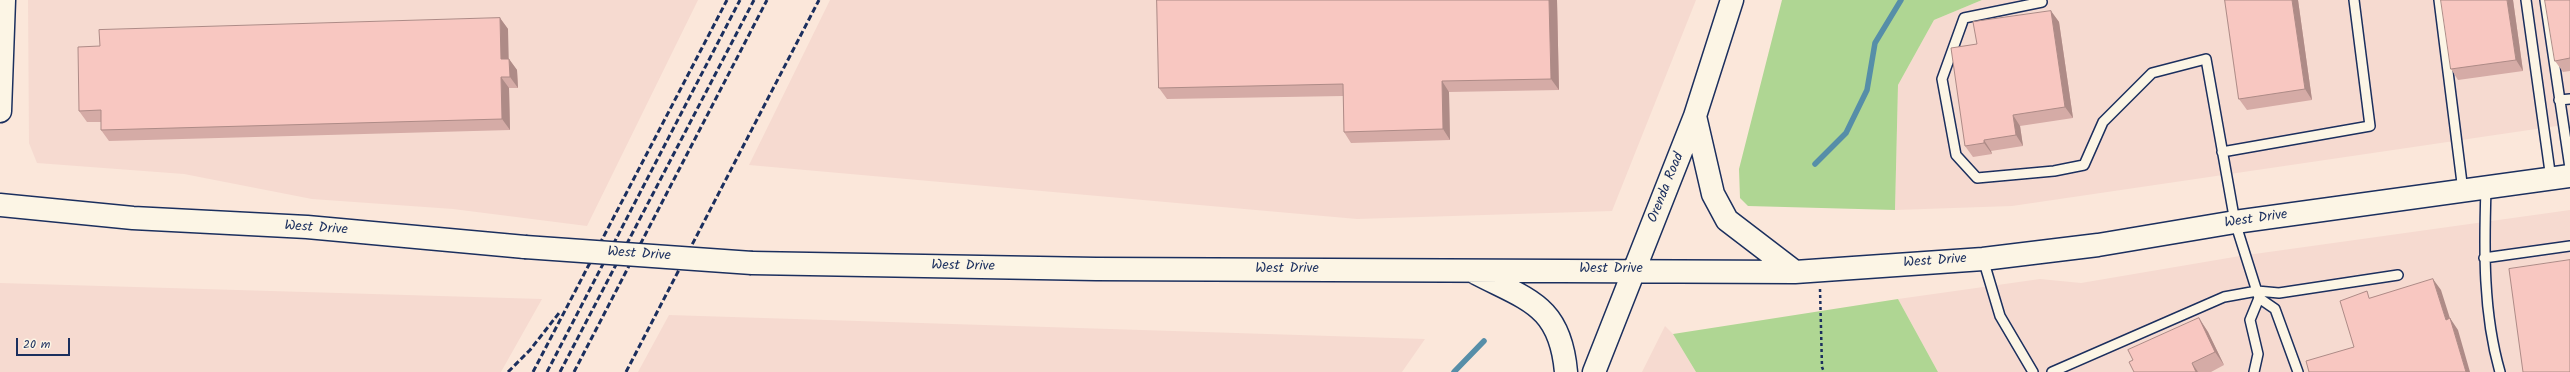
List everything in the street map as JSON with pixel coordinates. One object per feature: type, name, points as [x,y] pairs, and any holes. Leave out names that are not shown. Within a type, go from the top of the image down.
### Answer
[{"type":"street","points":[[0,111],[4,0]]},
{"type":"street","name":"Orenda Road","points":[[1594,372],[1695,116],[1727,22],[1732,0]]},
{"type":"street","points":[[1695,116],[1713,194],[1727,220],[1795,272]]},
{"type":"street","name":"West Drive","points":[[0,205],[132,218],[307,227],[524,247],[752,262],[1096,269],[1634,270],[1795,272],[1983,259],[2098,245],[2235,222],[2561,178]]},
{"type":"street","points":[[1469,270],[1536,304],[1549,316],[1561,342],[1566,372]]},
{"type":"lane","points":[[2222,152],[2370,126],[2354,0]]},
{"type":"lane","points":[[2439,0],[2463,192]]},
{"type":"lane","points":[[2526,0],[2561,178]]},
{"type":"lane","points":[[2546,0],[2559,100],[2570,168]]},
{"type":"lane","points":[[2042,2],[1964,18],[1942,79],[1956,155],[1977,178],[2054,171],[2084,165],[2103,122],[2152,73],[2206,59],[2235,222],[2258,294],[2274,309],[2298,372]]},
{"type":"lane","points":[[2559,100],[2570,99]]},
{"type":"lane","points":[[2486,188],[2484,258],[2493,348],[2500,372]]},
{"type":"lane","points":[[2484,258],[2570,246]]},
{"type":"lane","points":[[1983,259],[2000,316],[2033,372]]},
{"type":"lane","points":[[2052,372],[2224,297],[2279,293],[2398,275]]},
{"type":"lane","points":[[2254,372],[2258,354],[2250,320],[2258,294]]},
{"type":"path","points":[[1822,269],[1819,300],[1822,367],[1824,372]]},
{"type":"shaded area","points":[[28,0],[698,0],[587,226],[453,209],[312,199],[184,174],[37,163],[29,143]]},
{"type":"shaded area","points":[[830,0],[1696,0],[1612,211],[1357,219],[749,165]]},
{"type":"shaded area","points":[[1982,0],[2570,0],[2570,124],[2012,206],[1895,210],[1898,85],[1934,20]]},
{"type":"shaded area","points":[[2570,210],[2570,372],[1938,372],[1898,299],[2040,279],[2081,283],[2240,256]]},
{"type":"shaded area","points":[[0,283],[542,299],[501,372],[0,372]]},
{"type":"shaded area","points":[[669,315],[1425,339],[1402,372],[638,372]]},
{"type":"shaded area","points":[[1665,326],[1673,334],[1696,372],[1642,372]]},
{"type":"green space","points":[[1782,0],[1982,0],[1934,20],[1898,85],[1895,210],[1748,206],[1740,198],[1739,169]]},
{"type":"green space","points":[[1898,299],[1938,372],[1696,372],[1673,334]]},
{"type":"building","points":[[1157,0],[1549,0],[1551,79],[1442,81],[1443,129],[1344,132],[1343,84],[1159,88]]},
{"type":"building","points":[[2225,0],[2292,0],[2305,89],[2239,99]]},
{"type":"building","points":[[2441,0],[2507,0],[2516,60],[2451,69]]},
{"type":"building","points":[[2545,0],[2570,0],[2570,58],[2555,61]]},
{"type":"building","points":[[2051,11],[2065,107],[2013,115],[2016,135],[1984,140],[1984,143],[1965,146],[1951,48],[1977,44],[1973,22]]},
{"type":"building","points":[[500,18],[501,59],[509,59],[510,77],[501,77],[502,119],[101,130],[101,110],[79,111],[78,47],[100,46],[99,30]]},
{"type":"building","points":[[2570,260],[2570,372],[2523,372],[2509,269]]},
{"type":"building","points":[[2433,279],[2446,320],[2450,318],[2466,372],[2309,372],[2306,361],[2354,347],[2340,301],[2367,291],[2369,298]]},
{"type":"building","points":[[2199,318],[2215,352],[2192,363],[2196,372],[2134,372],[2129,362],[2133,360],[2128,350]]},
{"type":"waterway","points":[[1815,164],[1846,133],[1867,90],[1875,43],[1901,0]]},
{"type":"waterway","points":[[1454,372],[1484,341]]},
{"type":"railway","points":[[533,372],[727,0]]},
{"type":"railway","points":[[547,372],[740,0]]},
{"type":"railway","points":[[560,372],[754,0]]},
{"type":"railway","points":[[574,372],[767,0]]},
{"type":"railway","points":[[626,372],[819,0]]},
{"type":"railway","points":[[508,372],[530,350],[559,313]]}]
